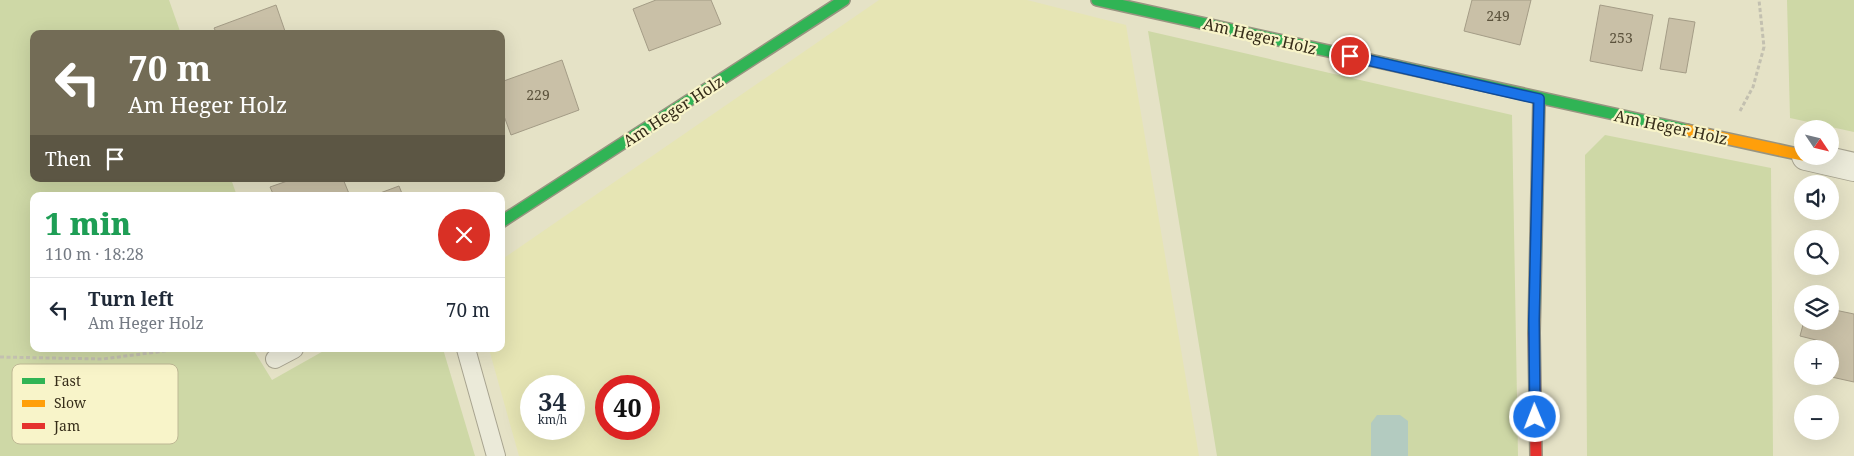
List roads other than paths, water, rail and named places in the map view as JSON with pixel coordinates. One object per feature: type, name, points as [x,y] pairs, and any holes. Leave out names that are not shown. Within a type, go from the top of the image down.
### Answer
[{"type":"street","name":"Am Heger Holz","points":[[505,219],[844,0]]},
{"type":"street","name":"Am Heger Holz","points":[[1097,0],[1539,99],[1794,153]]},
{"type":"street","points":[[1536,456],[1534,320],[1539,99]]},
{"type":"street","points":[[1839,164],[1854,167]]},
{"type":"lane","points":[[275,359],[288,352]]},
{"type":"lane","points":[[467,352],[496,456]]}]
